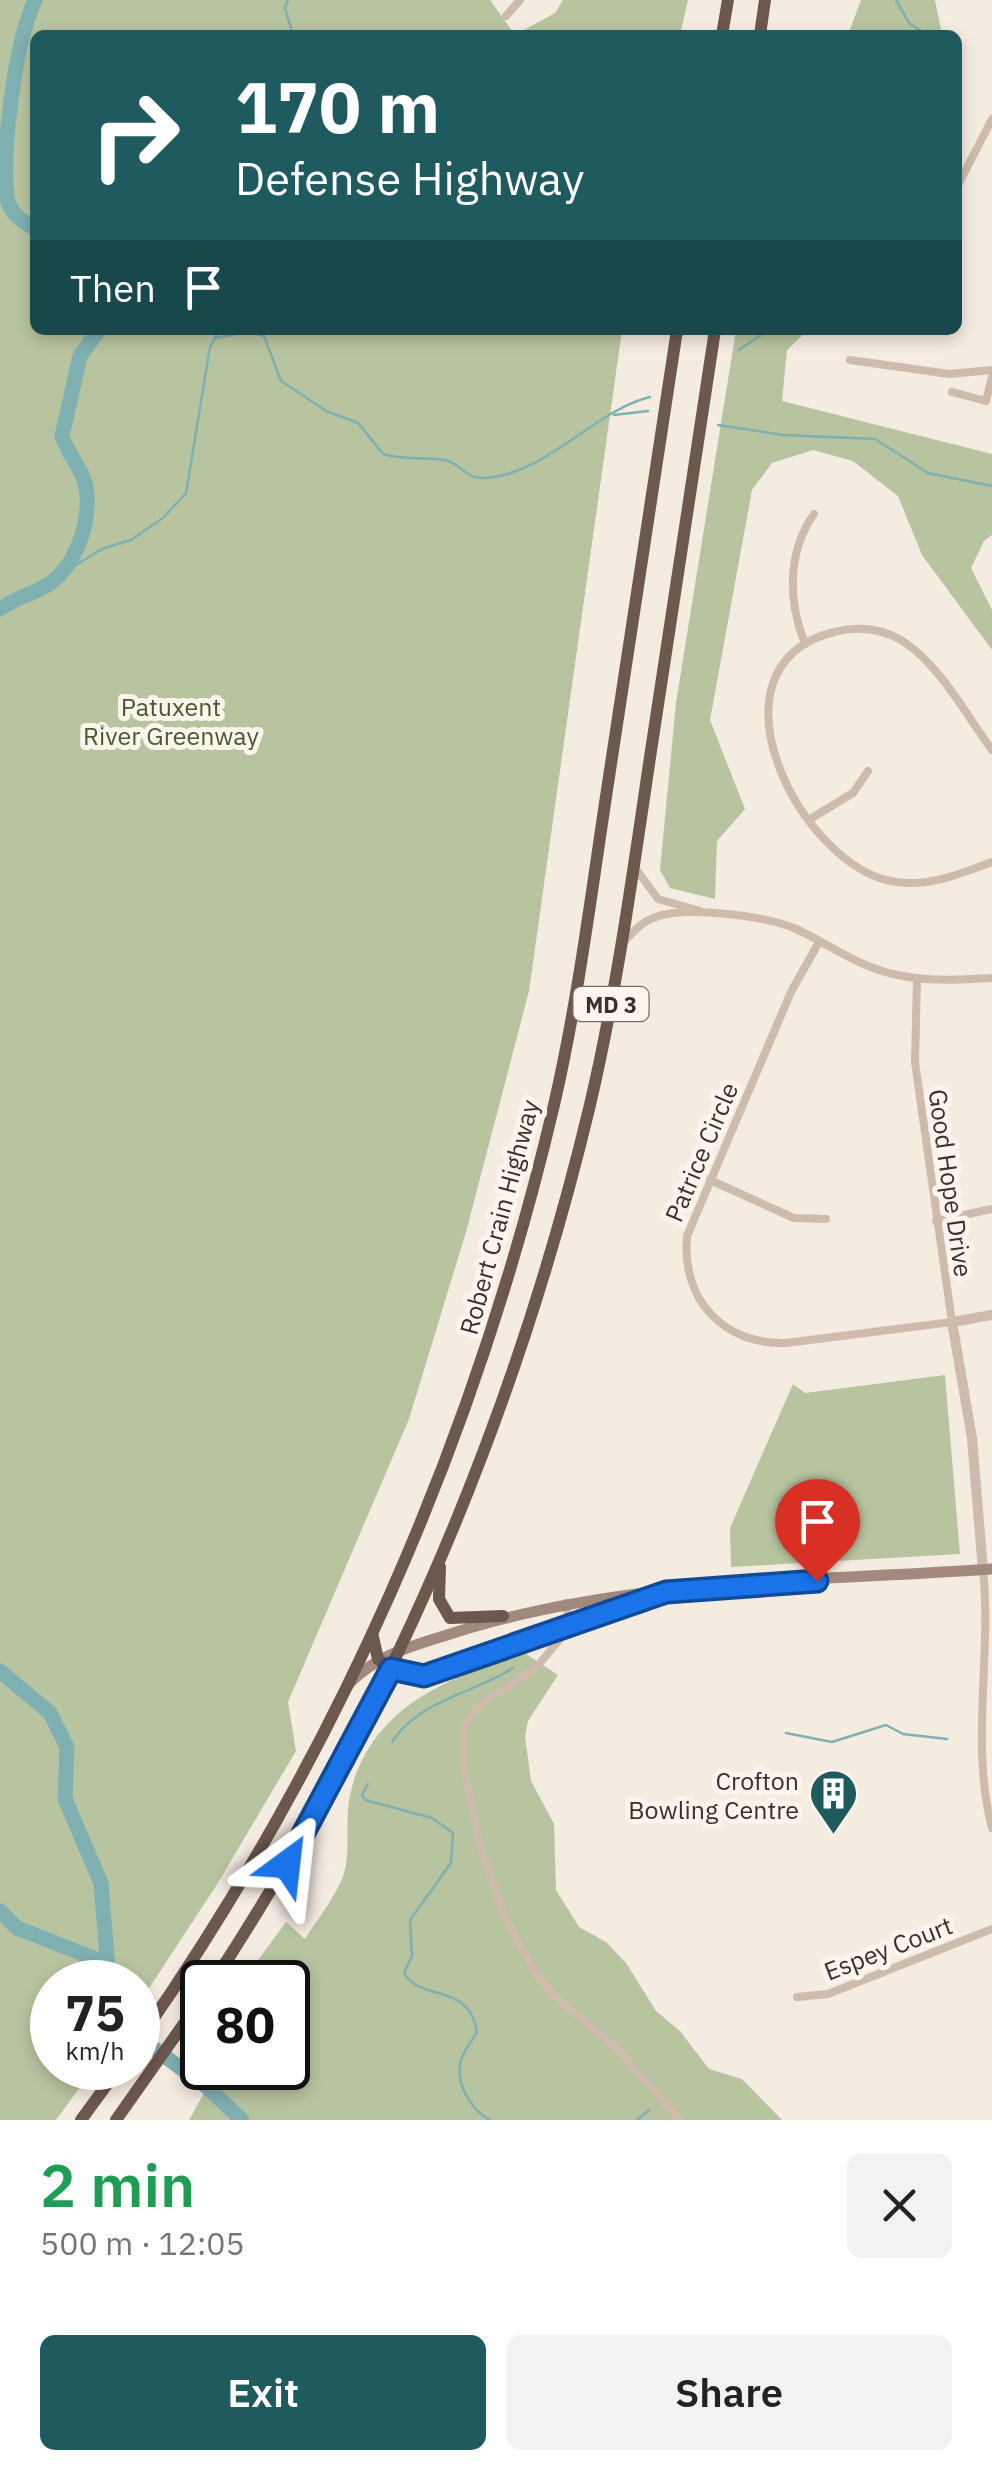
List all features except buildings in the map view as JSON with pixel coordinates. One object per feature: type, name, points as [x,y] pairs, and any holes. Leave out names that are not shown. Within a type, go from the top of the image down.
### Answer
[{"type":"highway","points":[[723,30],[728,0]]},
{"type":"highway","points":[[761,30],[765,0]]},
{"type":"highway","name":"Robert Crain Highway","points":[[160,2009],[274,1826],[350,1684],[430,1500],[480,1368],[516,1254],[554,1102],[578,980],[676,335]]},
{"type":"highway","name":"MD 3","points":[[227,1960],[301,1840],[400,1650],[505,1396],[548,1262],[588,1110],[621,944],[714,335]]},
{"type":"highway","points":[[440,1561],[444,1612],[456,1620],[503,1616]]},
{"type":"highway","points":[[373,1634],[378,1660],[391,1669]]},
{"type":"highway","points":[[116,2120],[180,2030]]},
{"type":"highway","points":[[80,2120],[102,2090]]},
{"type":"main road","points":[[350,1684],[378,1660],[400,1650],[503,1616],[566,1603],[987,1569]]},
{"type":"main road","points":[[391,1669],[424,1676],[666,1592]]},
{"type":"street","points":[[506,16],[520,0]]},
{"type":"street","points":[[962,177],[992,119]]},
{"type":"street","points":[[850,360],[949,374],[992,370]]},
{"type":"street","points":[[952,392],[986,402],[992,378]]},
{"type":"street","points":[[805,644],[793,612],[792,589],[799,542],[814,514]]},
{"type":"street","points":[[992,750],[936,674],[906,643],[856,628],[805,644],[779,671],[770,689],[766,724],[775,760],[810,819],[845,862],[878,878],[919,883],[992,862]]},
{"type":"street","points":[[810,819],[852,794],[868,771]]},
{"type":"street","points":[[634,865],[658,899],[714,914],[784,924],[870,967],[917,979],[992,978]]},
{"type":"street","points":[[621,944],[638,926],[660,916],[714,914]]},
{"type":"street","name":"Patrice Circle","points":[[819,942],[791,992],[687,1236],[688,1278],[706,1312],[735,1334],[767,1344],[952,1322]]},
{"type":"street","name":"Good Hope Drive","points":[[917,979],[915,1062],[936,1221],[972,1438],[987,1569]]},
{"type":"street","points":[[710,1180],[794,1218],[826,1219]]},
{"type":"street","points":[[936,1221],[992,1209]]},
{"type":"street","points":[[952,1322],[992,1314]]},
{"type":"street","points":[[987,1569],[984,1788],[992,1828]]},
{"type":"street","points":[[566,1603],[570,1626],[536,1670],[476,1708],[463,1728],[464,1764],[482,1853],[505,1917],[534,1972],[551,1993],[616,2048],[680,2120]]},
{"type":"street","name":"Espey Court","points":[[798,1997],[828,1994],[992,1930]]},
{"type":"green space","name":"Patuxent River Greenway","points":[[0,0],[490,0],[511,30],[30,30],[30,335],[621,335],[529,991],[466,1232],[409,1419],[288,1702],[296,1751],[160,1971],[160,1960],[30,1960],[30,2090],[78,2090],[56,2120],[0,2120]]},
{"type":"green space","points":[[563,0],[688,0],[681,30],[524,30],[555,13]]},
{"type":"green space","points":[[861,0],[935,0],[941,30],[850,30]]},
{"type":"green space","points":[[735,335],[803,335],[787,350],[782,401],[992,454],[992,535],[984,541],[971,568],[992,610],[992,650],[922,555],[898,496],[853,461],[813,450],[772,463],[752,490],[710,720],[745,809],[717,841],[715,899],[670,888],[660,870],[676,703]]},
{"type":"green space","points":[[945,1375],[960,1554],[731,1567],[730,1528],[793,1384],[805,1393]]},
{"type":"green space","points":[[526,1654],[558,1675],[528,1721],[525,1736],[531,1781],[554,1824],[556,1890],[579,1927],[606,1942],[626,1963],[656,2011],[680,2031],[709,2069],[742,2079],[782,2120],[189,2120],[206,2090],[310,2090],[310,1960],[258,1960],[286,1922],[305,1939],[334,1895],[347,1859],[350,1795],[360,1765],[375,1739],[417,1700],[442,1685]]},
{"type":"waterway","points":[[30,225],[16,215],[8,202],[6,158],[21,43],[35,0]]},
{"type":"waterway","points":[[288,0],[285,8],[292,30]]},
{"type":"waterway","points":[[896,0],[909,23],[920,30]]},
{"type":"waterway","points":[[0,609],[59,575],[82,536],[86,490],[62,436],[80,356],[95,335]]},
{"type":"waterway","points":[[63,573],[102,549],[131,540],[163,518],[186,493],[210,347],[217,335]]},
{"type":"waterway","points":[[215,338],[232,335]]},
{"type":"waterway","points":[[260,335],[264,336],[281,381],[326,411],[358,423],[383,454],[444,460],[478,478],[528,466],[609,415],[650,397]]},
{"type":"waterway","points":[[739,350],[761,335]]},
{"type":"waterway","points":[[614,415],[648,411]]},
{"type":"waterway","points":[[718,425],[783,435],[875,439],[928,473],[992,486]]},
{"type":"waterway","points":[[392,1742],[417,1716],[513,1668]]},
{"type":"waterway","points":[[0,1671],[50,1713],[67,1747],[65,1799],[101,1883],[107,1960]]},
{"type":"waterway","points":[[786,1733],[832,1742],[886,1725],[903,1734],[947,1739]]},
{"type":"waterway","points":[[368,1784],[362,1795],[365,1800],[432,1818],[453,1833],[451,1863],[410,1920],[412,1956],[404,1973],[421,1988],[465,2005],[472,2016],[477,2032],[462,2056],[460,2077],[471,2103],[490,2120]]},
{"type":"waterway","points":[[0,1911],[17,1928],[98,1960]]},
{"type":"waterway","points":[[160,2053],[207,2087],[242,2120]]},
{"type":"waterway","points":[[637,2120],[649,2110]]},
{"type":"place","name":"Crofton Bowling Centre","points":[[834,1836]]},
{"type":"route","points":[[287,1864],[391,1669],[412,1677],[424,1676],[632,1607],[666,1592],[817,1581]]}]
